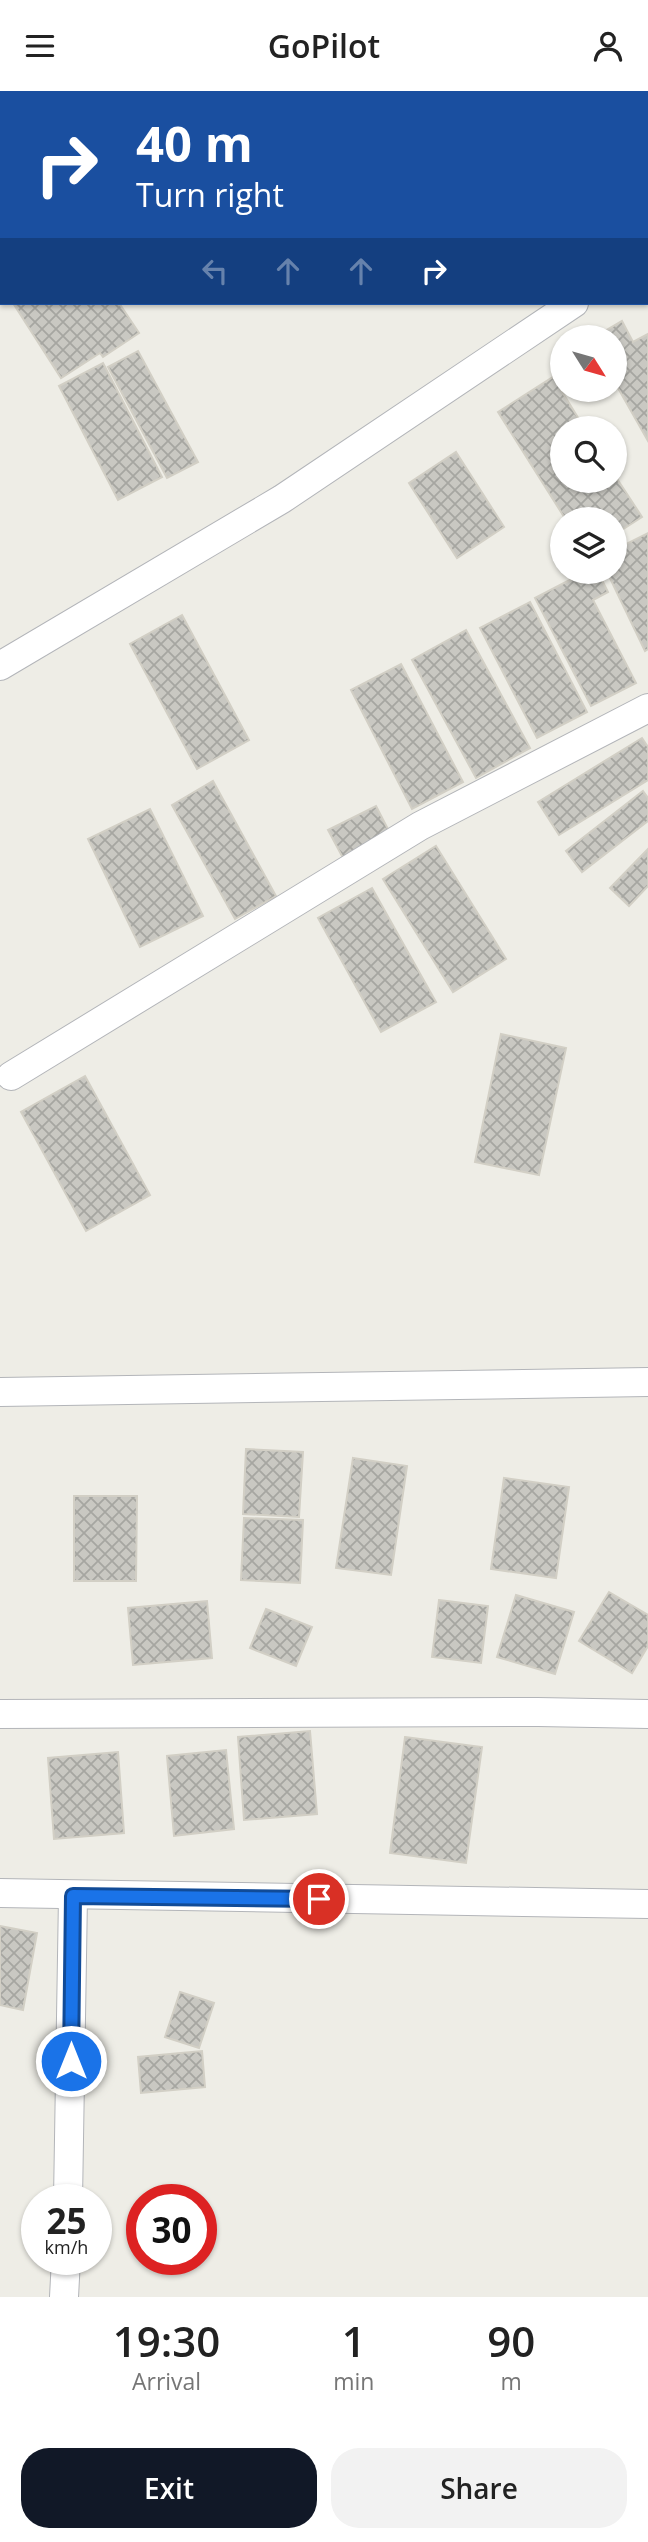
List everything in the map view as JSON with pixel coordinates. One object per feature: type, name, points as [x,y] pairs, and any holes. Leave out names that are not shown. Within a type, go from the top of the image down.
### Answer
[{"type":"street","points":[[0,666],[282,499],[571,305]]},
{"type":"street","points":[[11,1076],[420,826],[648,708]]},
{"type":"street","points":[[0,1392],[648,1382]]},
{"type":"street","points":[[0,1714],[648,1714]]},
{"type":"street","points":[[0,1893],[648,1904]]},
{"type":"street","points":[[68,2184],[73,1896]]},
{"type":"street","points":[[64,2297],[65,2275]]},
{"type":"building","points":[[14,305],[120,305],[139,333],[103,357],[100,353],[61,378]]},
{"type":"building","points":[[627,331],[633,342],[648,334],[648,441],[626,402]]},
{"type":"building","points":[[138,351],[198,462],[167,478],[108,367]]},
{"type":"building","points":[[103,363],[162,477],[118,500],[59,386]]},
{"type":"building","points":[[550,379],[550,403],[569,403],[577,416],[550,416],[550,493],[626,493],[642,517],[627,527],[627,507],[558,507],[498,412]]},
{"type":"building","points":[[456,452],[504,527],[457,558],[409,483]]},
{"type":"building","points":[[648,533],[648,649],[645,651],[613,584],[627,584],[627,544]]},
{"type":"building","points":[[562,584],[604,584],[608,592],[593,600],[636,683],[591,706],[535,598]]},
{"type":"building","points":[[530,602],[587,712],[537,738],[480,628]]},
{"type":"building","points":[[182,615],[249,740],[197,769],[130,644]]},
{"type":"building","points":[[466,630],[530,748],[476,778],[412,660]]},
{"type":"building","points":[[401,664],[463,782],[412,809],[351,690]]},
{"type":"building","points":[[642,738],[648,747],[648,780],[559,835],[538,802]]},
{"type":"building","points":[[213,781],[276,896],[235,919],[172,805]]},
{"type":"building","points":[[643,791],[648,798],[648,821],[582,872],[566,851]]},
{"type":"building","points":[[376,806],[390,833],[343,858],[328,830]]},
{"type":"building","points":[[150,809],[203,916],[140,947],[88,839]]},
{"type":"building","points":[[436,846],[506,959],[453,992],[383,879]]},
{"type":"building","points":[[648,849],[648,886],[629,906],[610,888]]},
{"type":"building","points":[[372,888],[436,1002],[381,1032],[318,918]]},
{"type":"building","points":[[501,1034],[566,1048],[539,1175],[475,1162]]},
{"type":"building","points":[[85,1076],[150,1195],[86,1231],[21,1112]]},
{"type":"building","points":[[246,1449],[303,1452],[299,1517],[243,1514]]},
{"type":"building","points":[[353,1458],[407,1466],[391,1575],[336,1568]]},
{"type":"building","points":[[504,1478],[569,1487],[556,1578],[491,1569]]},
{"type":"building","points":[[74,1496],[137,1496],[136,1581],[74,1581]]},
{"type":"building","points":[[244,1518],[303,1520],[300,1583],[241,1580]]},
{"type":"building","points":[[609,1592],[648,1615],[648,1646],[632,1673],[579,1641]]},
{"type":"building","points":[[516,1595],[574,1612],[555,1674],[497,1657]]},
{"type":"building","points":[[439,1600],[488,1606],[481,1663],[432,1657]]},
{"type":"building","points":[[207,1601],[212,1658],[133,1665],[128,1608]]},
{"type":"building","points":[[266,1609],[312,1627],[296,1666],[250,1648]]},
{"type":"building","points":[[310,1731],[317,1814],[244,1820],[238,1737]]},
{"type":"building","points":[[405,1737],[482,1747],[466,1863],[390,1853]]},
{"type":"building","points":[[226,1750],[234,1829],[174,1836],[167,1756]]},
{"type":"building","points":[[118,1752],[124,1833],[54,1839],[48,1758]]},
{"type":"building","points":[[0,1926],[37,1933],[23,2010],[0,2005]]},
{"type":"building","points":[[180,1992],[214,2003],[199,2048],[165,2037]]},
{"type":"building","points":[[202,2051],[205,2087],[141,2093],[138,2057]]},
{"type":"route","points":[[71,2061],[73,1896],[319,1899]]}]
